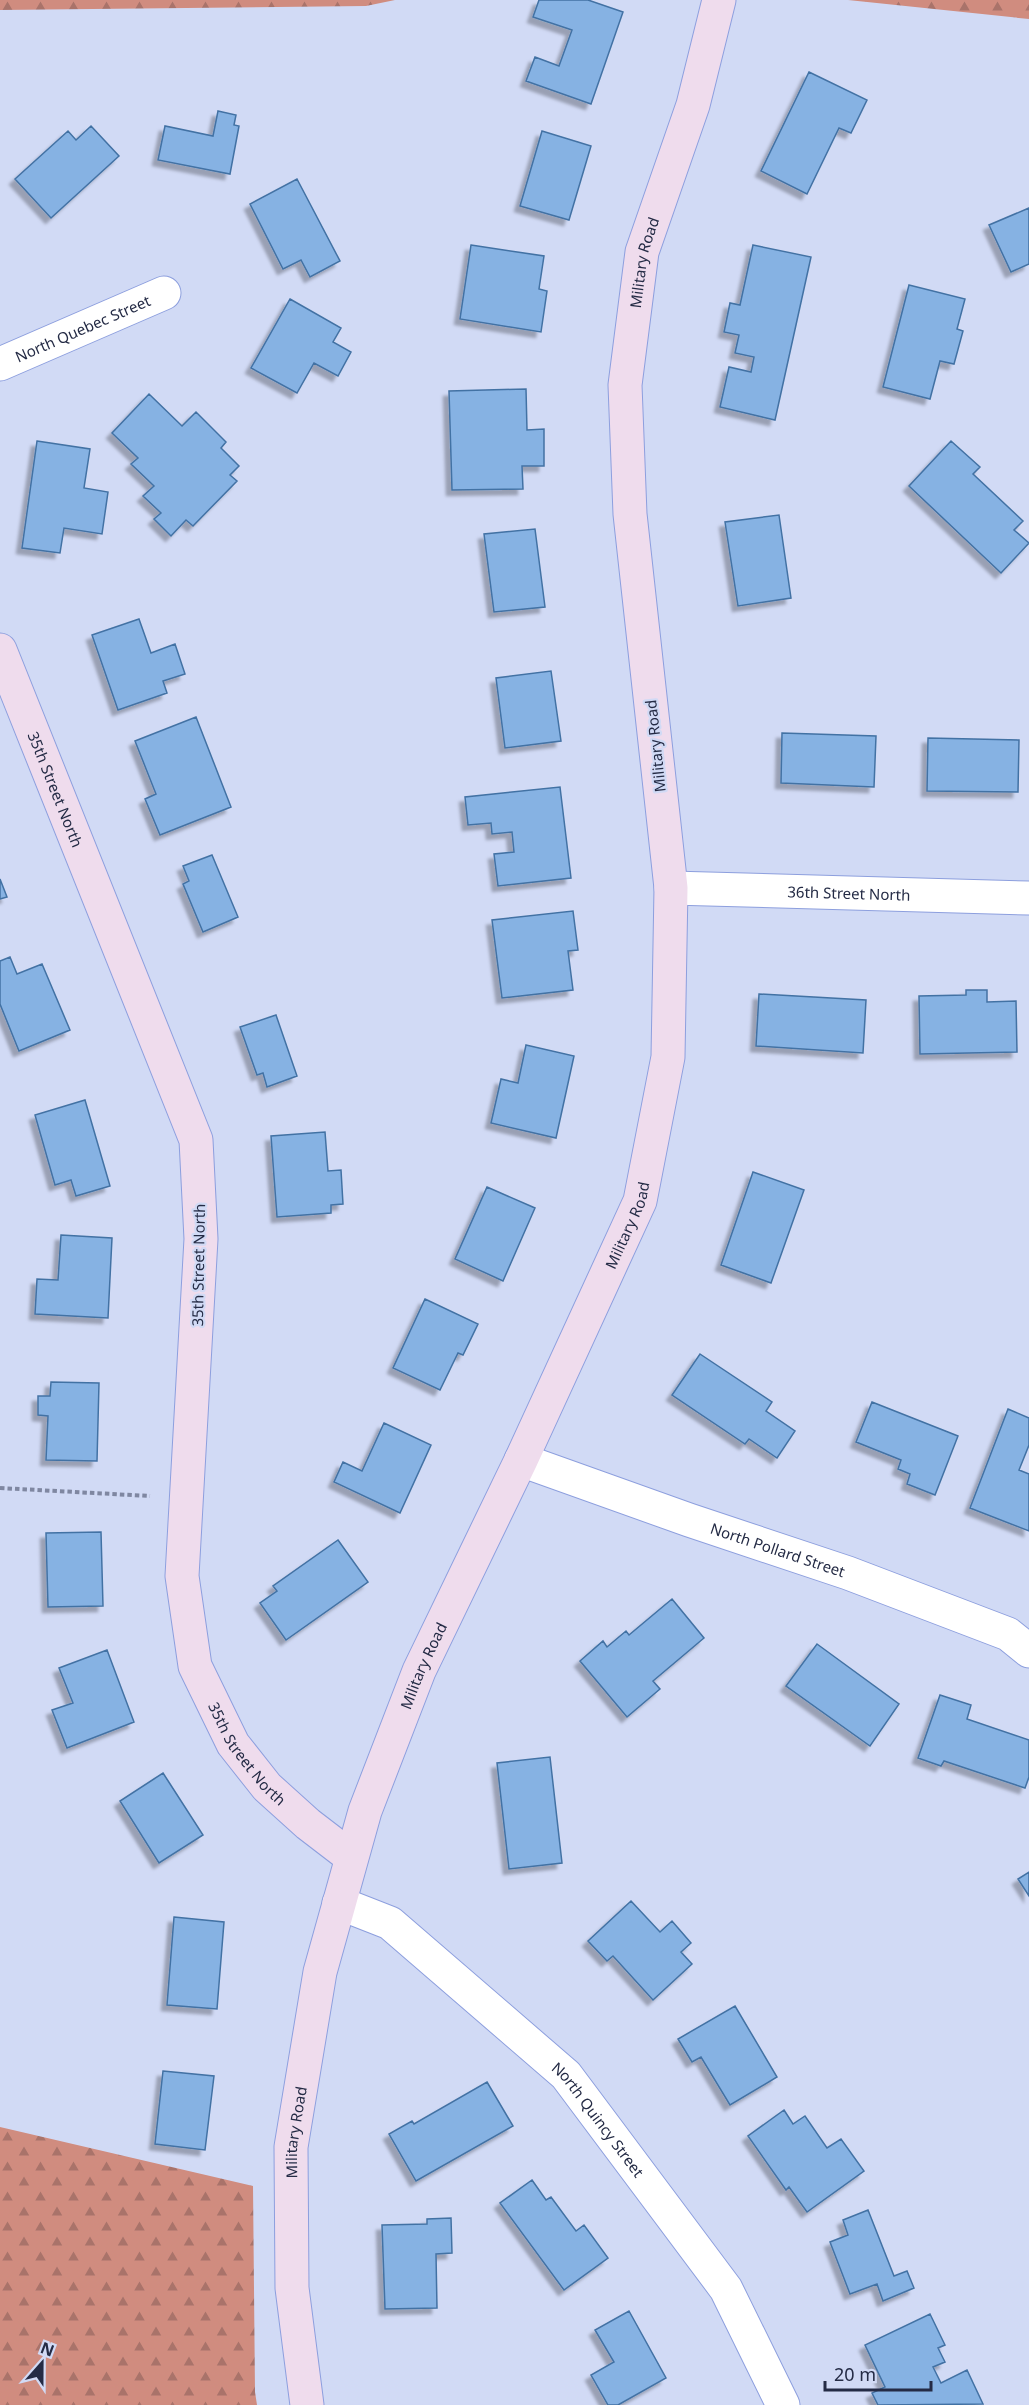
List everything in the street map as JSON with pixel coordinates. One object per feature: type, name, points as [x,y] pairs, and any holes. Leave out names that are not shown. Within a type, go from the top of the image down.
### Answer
[{"type":"main road","name":"Military Road","points":[[307,2405],[292,2288],[291,2148],[320,1972],[365,1812],[419,1671],[521,1460],[640,1201],[668,1057],[671,888],[630,514],[625,384],[642,252],[693,105],[719,0]]},
{"type":"main road","name":"35th Street North","points":[[0,650],[196,1140],[201,1239],[182,1576],[195,1666],[233,1744],[267,1787],[308,1824],[351,1857]]},
{"type":"street","name":"North Quebec Street","points":[[0,364],[164,293]]},
{"type":"street","name":"36th Street North","points":[[671,888],[1029,898]]},
{"type":"street","name":"North Pollard Street","points":[[521,1460],[689,1520],[848,1573],[1008,1634],[1029,1651]]},
{"type":"street","name":"North Quincy Street","points":[[339,1903],[390,1923],[566,2075],[726,2289],[783,2405]]},
{"type":"path","points":[[0,1488],[150,1496]]},
{"type":"green space","points":[[0,0],[395,0],[366,6],[0,10]]},
{"type":"green space","points":[[848,0],[1029,0],[1029,19]]},
{"type":"green space","points":[[0,2127],[253,2186],[257,2405],[0,2405]]},
{"type":"building","points":[[539,0],[588,0],[623,12],[591,104],[526,81],[535,57],[559,66],[572,30],[533,17]]},
{"type":"building","points":[[809,72],[867,100],[851,133],[839,128],[807,194],[761,171]]},
{"type":"building","points":[[218,111],[236,115],[234,125],[239,126],[230,174],[158,160],[165,126],[213,136]]},
{"type":"building","points":[[91,126],[119,156],[51,218],[15,179],[68,131],[76,140]]},
{"type":"building","points":[[542,131],[591,146],[569,220],[520,206]]},
{"type":"building","points":[[297,179],[340,261],[310,277],[301,260],[283,269],[250,204]]},
{"type":"building","points":[[1029,208],[1029,264],[1011,272],[989,225]]},
{"type":"building","points":[[471,245],[544,256],[539,289],[547,291],[541,332],[460,319]]},
{"type":"building","points":[[753,245],[811,257],[775,420],[720,407],[729,367],[751,372],[754,357],[735,353],[739,335],[724,332],[730,303],[740,305]]},
{"type":"building","points":[[909,285],[965,299],[957,329],[963,331],[954,364],[940,361],[930,399],[883,387]]},
{"type":"building","points":[[290,299],[341,328],[333,342],[351,352],[338,376],[314,363],[297,393],[251,368]]},
{"type":"building","points":[[526,389],[527,430],[544,429],[544,466],[522,466],[523,489],[452,490],[449,391]]},
{"type":"building","points":[[149,394],[182,426],[196,412],[226,442],[221,448],[239,466],[230,475],[237,481],[193,526],[186,520],[171,536],[154,519],[161,513],[143,496],[154,486],[131,464],[138,458],[112,433]]},
{"type":"building","points":[[37,441],[90,449],[84,488],[108,492],[102,534],[64,528],[60,553],[22,548]]},
{"type":"building","points":[[951,441],[980,467],[973,474],[1023,521],[1014,530],[1029,543],[1001,573],[909,486]]},
{"type":"building","points":[[779,515],[791,598],[738,606],[725,522]]},
{"type":"building","points":[[535,529],[545,607],[494,612],[484,534]]},
{"type":"building","points":[[139,619],[151,653],[175,644],[185,674],[163,681],[167,693],[118,710],[92,635]]},
{"type":"building","points":[[551,671],[561,741],[505,748],[496,678]]},
{"type":"building","points":[[196,717],[231,807],[160,835],[145,799],[156,794],[135,741]]},
{"type":"building","points":[[782,733],[876,736],[874,787],[781,783]]},
{"type":"building","points":[[928,738],[1019,740],[1018,792],[927,791]]},
{"type":"building","points":[[560,787],[571,878],[498,886],[494,854],[514,852],[512,832],[492,834],[491,823],[468,825],[465,797]]},
{"type":"building","points":[[212,855],[238,917],[203,932],[183,884],[189,881],[183,866]]},
{"type":"building","points":[[0,879],[7,897],[0,899]]},
{"type":"building","points":[[573,911],[578,950],[568,951],[573,990],[502,998],[492,920]]},
{"type":"building","points":[[10,957],[17,974],[42,964],[70,1030],[19,1051],[0,1004],[0,961]]},
{"type":"building","points":[[966,990],[987,990],[987,1002],[1016,1001],[1017,1052],[920,1054],[919,996],[966,995]]},
{"type":"building","points":[[759,994],[866,1000],[863,1053],[756,1046]]},
{"type":"building","points":[[276,1015],[297,1076],[267,1087],[263,1073],[257,1075],[240,1027]]},
{"type":"building","points":[[526,1045],[574,1056],[556,1138],[491,1123],[501,1079],[518,1083]]},
{"type":"building","points":[[85,1100],[110,1186],[76,1196],[71,1180],[55,1185],[35,1115]]},
{"type":"building","points":[[325,1132],[328,1171],[341,1170],[343,1204],[331,1205],[331,1213],[277,1217],[271,1136]]},
{"type":"building","points":[[753,1172],[804,1190],[771,1283],[721,1265]]},
{"type":"building","points":[[487,1187],[535,1208],[503,1281],[455,1259]]},
{"type":"building","points":[[61,1235],[112,1238],[108,1318],[35,1314],[37,1279],[58,1280]]},
{"type":"building","points":[[425,1299],[478,1324],[463,1355],[458,1353],[440,1390],[393,1368]]},
{"type":"building","points":[[700,1354],[772,1402],[766,1411],[795,1431],[777,1458],[749,1439],[745,1444],[672,1395]]},
{"type":"building","points":[[51,1382],[99,1383],[97,1461],[46,1460],[48,1416],[38,1415],[38,1396],[50,1396]]},
{"type":"building","points":[[872,1402],[958,1436],[935,1495],[907,1484],[910,1474],[898,1469],[901,1460],[856,1442]]},
{"type":"building","points":[[1008,1409],[1029,1418],[1029,1445],[1019,1470],[1029,1474],[1029,1531],[970,1508]]},
{"type":"building","points":[[384,1423],[431,1445],[400,1513],[334,1482],[343,1462],[362,1471]]},
{"type":"building","points":[[101,1532],[103,1606],[48,1607],[46,1533]]},
{"type":"building","points":[[338,1540],[368,1582],[286,1640],[260,1603],[277,1591],[273,1586]]},
{"type":"building","points":[[672,1599],[704,1638],[653,1681],[660,1689],[627,1717],[580,1661],[603,1641],[607,1647],[626,1631],[629,1635]]},
{"type":"building","points":[[817,1644],[899,1704],[870,1746],[786,1686]]},
{"type":"building","points":[[107,1650],[134,1722],[67,1748],[52,1710],[73,1703],[59,1668]]},
{"type":"building","points":[[940,1695],[971,1705],[967,1719],[1029,1740],[1029,1777],[1025,1788],[944,1761],[941,1766],[918,1758]]},
{"type":"building","points":[[550,1757],[562,1863],[509,1869],[497,1763]]},
{"type":"building","points":[[163,1773],[203,1835],[159,1863],[120,1801]]},
{"type":"building","points":[[1029,1872],[1029,1896],[1018,1879]]},
{"type":"building","points":[[631,1901],[660,1932],[672,1921],[691,1943],[681,1952],[692,1964],[653,2000],[613,1956],[607,1961],[588,1941]]},
{"type":"building","points":[[174,1917],[224,1922],[217,2009],[167,2005]]},
{"type":"building","points":[[735,2006],[777,2077],[730,2105],[701,2057],[692,2062],[678,2039]]},
{"type":"building","points":[[163,2071],[214,2076],[205,2150],[155,2144]]},
{"type":"building","points":[[487,2082],[513,2126],[416,2181],[389,2134],[412,2121],[414,2124]]},
{"type":"building","points":[[784,2110],[793,2124],[805,2116],[827,2148],[841,2139],[864,2171],[807,2212],[789,2187],[786,2190],[748,2136]]},
{"type":"building","points":[[532,2180],[546,2200],[551,2197],[576,2231],[584,2225],[608,2258],[564,2290],[500,2203]]},
{"type":"building","points":[[868,2210],[894,2276],[907,2271],[914,2288],[883,2301],[877,2284],[850,2294],[830,2242],[848,2235],[843,2220]]},
{"type":"building","points":[[451,2218],[452,2253],[436,2254],[437,2308],[385,2309],[382,2225],[427,2224],[427,2219]]},
{"type":"building","points":[[629,2311],[666,2378],[618,2405],[608,2405],[591,2375],[614,2362],[595,2330]]},
{"type":"building","points":[[930,2314],[945,2345],[938,2348],[945,2362],[933,2367],[941,2383],[967,2370],[983,2404],[878,2405],[872,2393],[885,2387],[865,2345]]}]
